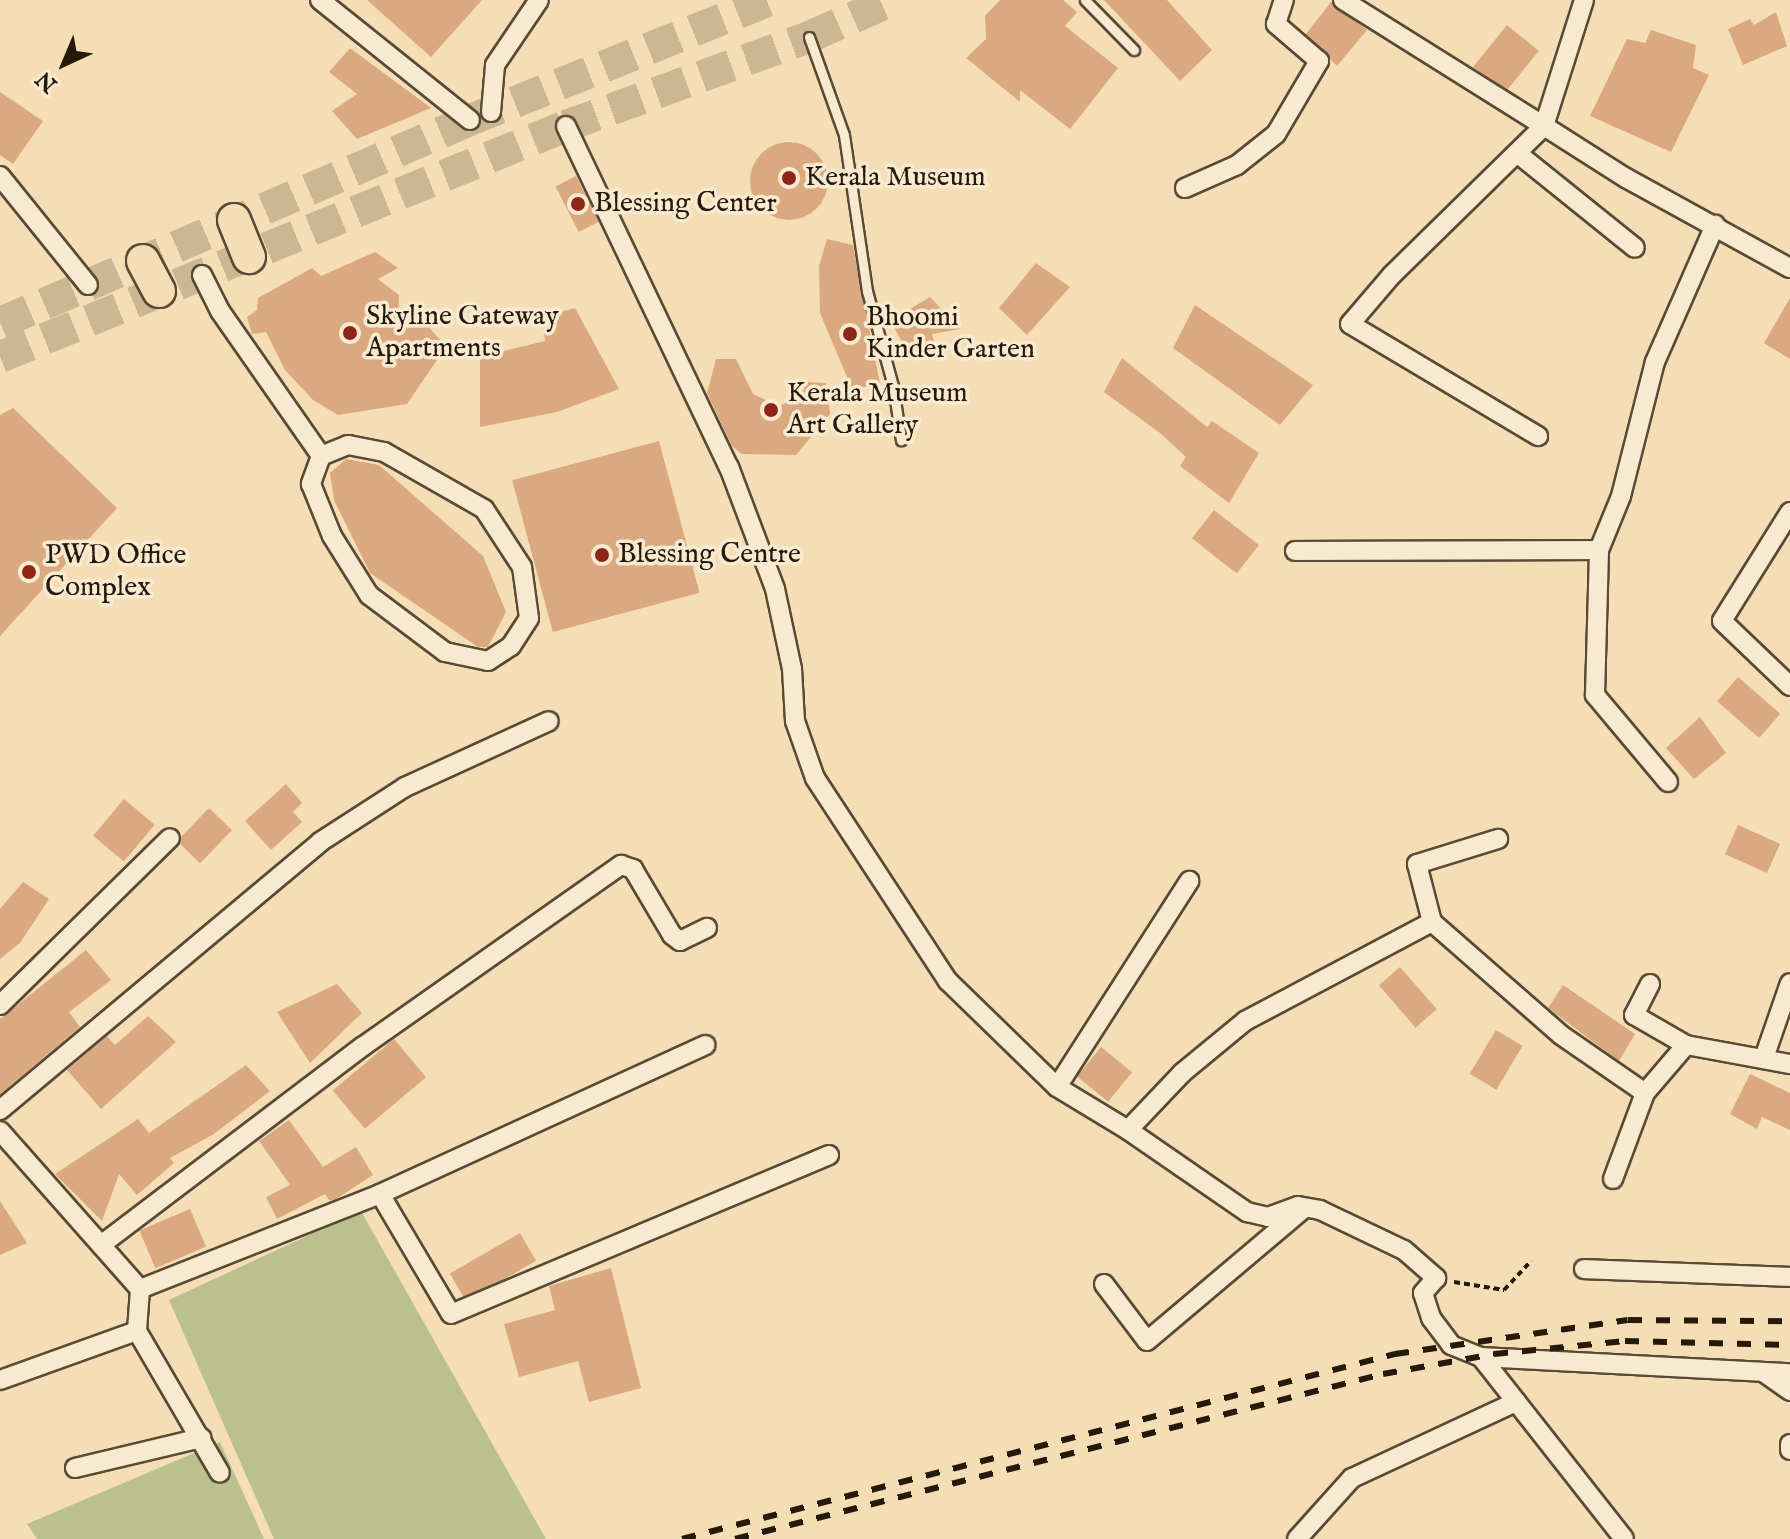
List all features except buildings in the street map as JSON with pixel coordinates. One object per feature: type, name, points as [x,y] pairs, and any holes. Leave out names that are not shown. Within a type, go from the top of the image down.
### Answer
[{"type":"highway","points":[[234,220],[249,257]]},
{"type":"highway","points":[[143,261],[159,291]]},
{"type":"street","points":[[320,0],[470,120]]},
{"type":"street","points":[[491,112],[495,65],[539,0]]},
{"type":"street","points":[[1185,188],[1237,165],[1276,134],[1319,61],[1276,24],[1284,0]]},
{"type":"street","points":[[1343,0],[1626,178],[1790,268]]},
{"type":"street","points":[[1538,436],[1350,324],[1544,126],[1584,0]]},
{"type":"street","points":[[566,126],[729,467],[775,589],[792,669],[795,721],[815,778],[948,981],[1057,1087],[1128,1130],[1247,1212],[1268,1217],[1306,1207],[1341,1217],[1404,1250],[1436,1278],[1423,1293],[1431,1318],[1451,1345],[1481,1357],[1790,1373]]},
{"type":"street","points":[[1517,153],[1635,248]]},
{"type":"street","points":[[0,176],[88,285]]},
{"type":"street","points":[[1668,782],[1595,695],[1599,550],[1621,496],[1655,362],[1715,225]]},
{"type":"street","points":[[202,275],[220,311],[321,456]]},
{"type":"street","points":[[348,445],[384,452],[484,509],[522,567],[529,618],[511,646],[488,661],[445,652],[369,595],[332,536],[311,484],[321,456],[348,445]]},
{"type":"street","points":[[1790,512],[1783,541],[1722,621],[1790,686]]},
{"type":"street","points":[[1295,551],[1599,550]]},
{"type":"street","points":[[0,1110],[320,842],[405,787],[549,721]]},
{"type":"street","points":[[0,1005],[170,838]]},
{"type":"street","points":[[1498,839],[1417,864],[1432,922],[1561,1035],[1645,1093]]},
{"type":"street","points":[[101,1245],[362,1047],[621,865],[633,869],[672,935],[680,941],[707,928]]},
{"type":"street","points":[[1057,1087],[1189,881]]},
{"type":"street","points":[[1128,1130],[1182,1073],[1245,1021],[1432,922]]},
{"type":"street","points":[[1764,1058],[1790,983]]},
{"type":"street","points":[[1650,984],[1634,1015],[1686,1045],[1790,1064]]},
{"type":"street","points":[[140,1289],[380,1194],[705,1045]]},
{"type":"street","points":[[1613,1179],[1645,1093],[1686,1045]]},
{"type":"street","points":[[0,1131],[140,1289],[137,1331],[220,1473]]},
{"type":"street","points":[[380,1194],[451,1314],[829,1155]]},
{"type":"street","points":[[1104,1284],[1147,1341],[1306,1207]]},
{"type":"street","points":[[1584,1269],[1790,1277]]},
{"type":"street","points":[[0,1380],[137,1331]]},
{"type":"street","points":[[1481,1357],[1624,1539]]},
{"type":"street","points":[[1763,1372],[1790,1391]]},
{"type":"street","points":[[1297,1539],[1352,1478],[1516,1402]]},
{"type":"street","points":[[75,1468],[201,1438]]},
{"type":"street","points":[[1790,1444],[1790,1450]]},
{"type":"lane","points":[[1085,0],[1134,50]]},
{"type":"lane","points":[[809,37],[844,135],[867,291],[893,386],[901,440]]},
{"type":"path","points":[[1436,1278],[1504,1290],[1531,1261]]},
{"type":"green space","points":[[361,1211],[546,1539],[274,1539],[169,1300]]},
{"type":"green space","points":[[220,1442],[264,1539],[37,1539],[27,1524]]},
{"type":"tunnel","points":[[0,323],[470,120],[770,0]]},
{"type":"tunnel","points":[[0,357],[566,126],[809,37],[893,0]]},
{"type":"railway","points":[[682,1539],[1395,1354],[1628,1320],[1790,1321]]},
{"type":"railway","points":[[735,1539],[1383,1374],[1494,1354],[1625,1341],[1790,1345]]},
{"type":"place","name":"Kerala Museum","points":[[789,178]]},
{"type":"place","name":"Blessing Center","points":[[578,204]]},
{"type":"place","name":"Skyline Gateway Apartments","points":[[350,333]]},
{"type":"place","name":"Bhoomi Kinder Garten","points":[[850,334]]},
{"type":"place","name":"Kerala Museum Art Gallery","points":[[771,410]]},
{"type":"place","name":"Blessing Centre","points":[[602,555]]},
{"type":"place","name":"PWD Office Complex","points":[[29,572]]}]
